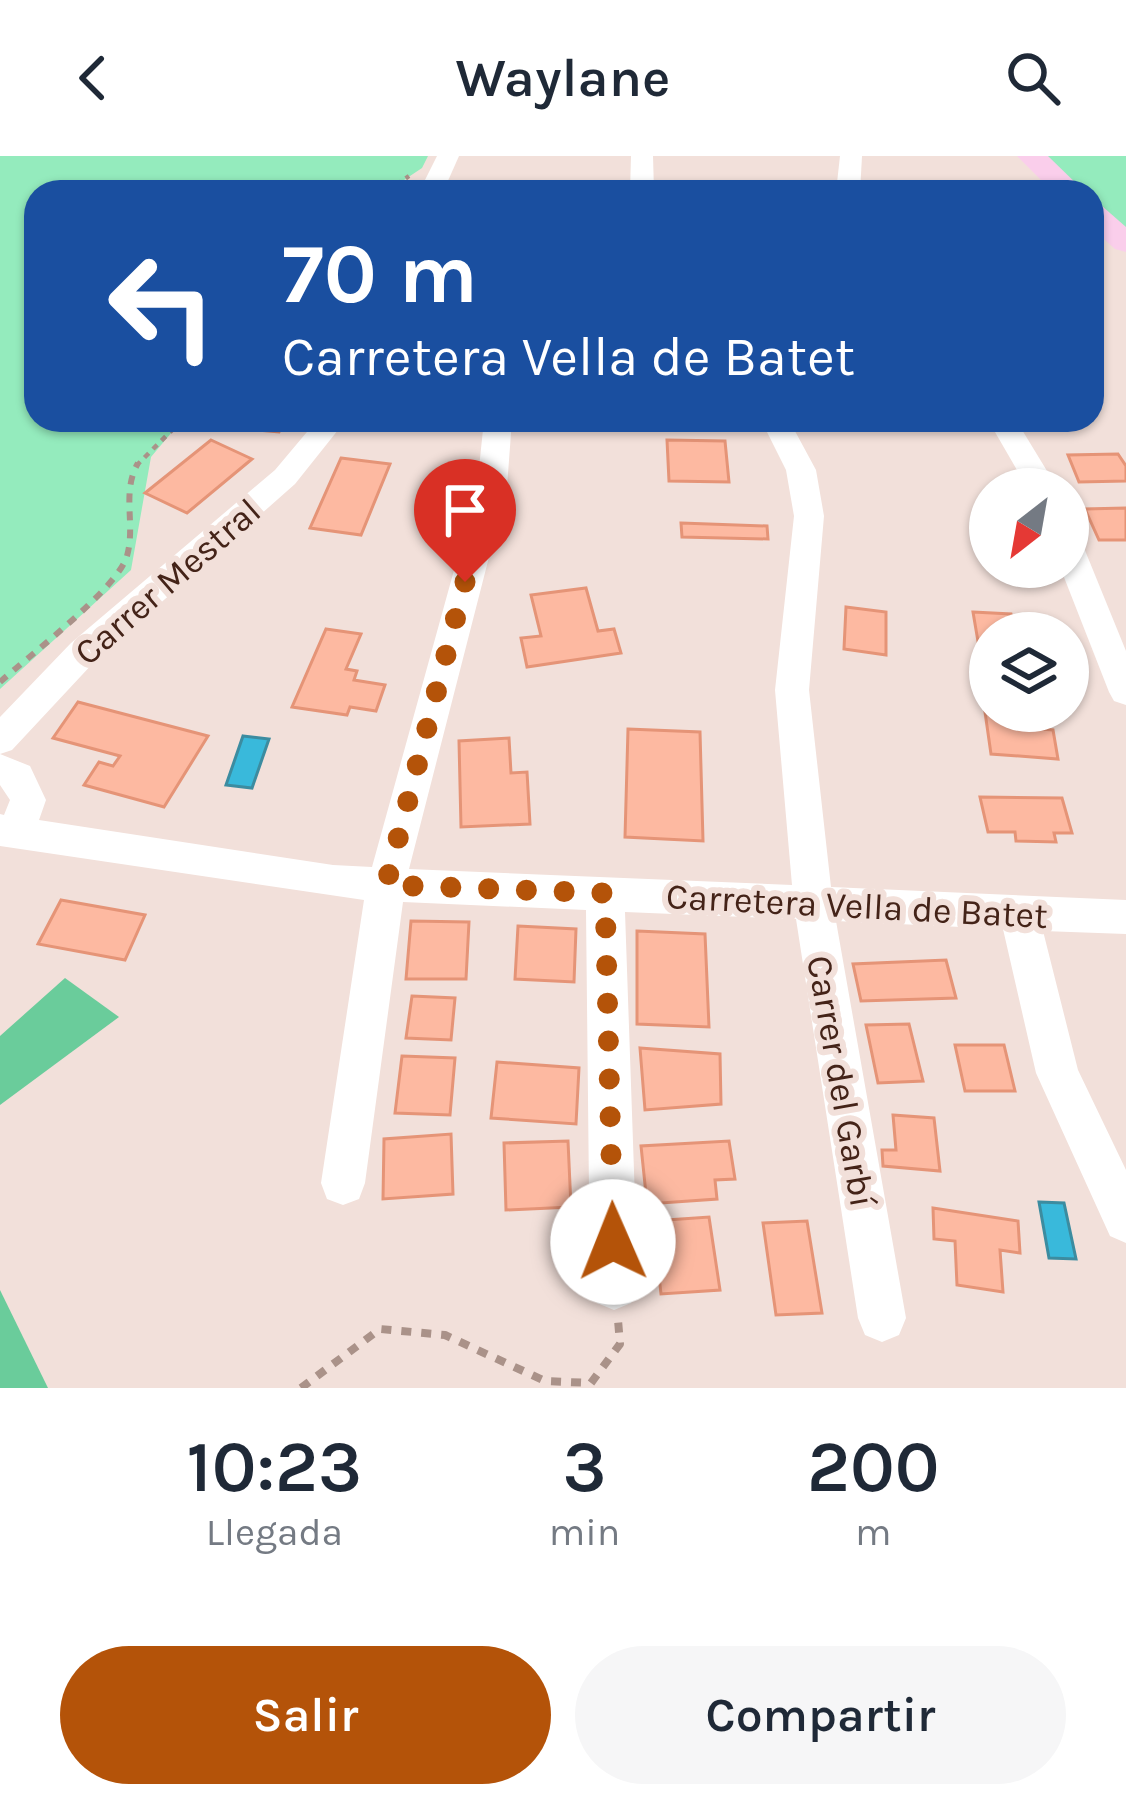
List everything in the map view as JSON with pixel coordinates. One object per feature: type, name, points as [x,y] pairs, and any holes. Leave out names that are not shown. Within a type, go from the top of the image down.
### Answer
[{"type":"main road","points":[[1031,156],[1057,180]]},
{"type":"street","name":"Carrer Mestral","points":[[0,740],[83,652],[285,477],[322,432]]},
{"type":"street","points":[[344,1184],[386,885],[492,487],[497,432]]},
{"type":"street","name":"Carrer del Garbí","points":[[781,432],[801,470],[809,516],[793,690],[813,903],[882,1318]]},
{"type":"street","points":[[1009,432],[1031,468]]},
{"type":"street","points":[[1084,588],[1126,692]]},
{"type":"street","name":"Carretera Vella de Batet","points":[[0,769],[17,776],[28,800],[8,832],[274,875],[386,885],[1126,917]]},
{"type":"street","points":[[605,893],[614,1286]]},
{"type":"street","points":[[1019,912],[1057,1073],[1126,1220]]},
{"type":"path","points":[[0,682],[118,575],[130,558],[131,475],[169,432]]},
{"type":"path","points":[[301,1388],[380,1329],[445,1335],[545,1381],[591,1383],[620,1344],[614,1286]]},
{"type":"green space","points":[[0,156],[428,156],[422,168],[404,180],[24,180],[24,432],[172,432],[151,457],[131,570],[0,689]]},
{"type":"green space","points":[[1044,156],[1126,156],[1126,230],[1104,210],[1104,180],[1071,180]]},
{"type":"green space","points":[[65,978],[119,1017],[0,1105],[0,1036]]},
{"type":"green space","points":[[0,1290],[48,1388],[0,1388]]},
{"type":"water","points":[[243,736],[269,739],[252,788],[226,785]]},
{"type":"water","points":[[1039,1202],[1064,1203],[1076,1259],[1049,1258]]},
{"type":"building","points":[[211,440],[252,459],[187,513],[145,493]]},
{"type":"building","points":[[667,440],[725,441],[729,482],[669,481]]},
{"type":"building","points":[[1118,454],[1126,466],[1126,481],[1089,482],[1089,468],[1073,468],[1068,455]]},
{"type":"building","points":[[341,458],[390,464],[361,535],[310,528]]},
{"type":"building","points":[[1126,508],[1126,540],[1099,540],[1089,509]]},
{"type":"building","points":[[681,523],[767,526],[768,539],[682,537]]},
{"type":"building","points":[[586,588],[598,631],[614,629],[621,653],[527,667],[521,638],[541,636],[531,595]]},
{"type":"building","points":[[846,607],[886,612],[886,655],[844,649]]},
{"type":"building","points":[[326,629],[361,634],[346,669],[357,671],[354,680],[385,685],[376,711],[350,707],[347,715],[292,707]]},
{"type":"building","points":[[78,702],[208,736],[164,807],[84,785],[99,762],[113,766],[120,756],[53,738]]},
{"type":"building","points":[[628,729],[700,732],[703,841],[625,837]]},
{"type":"building","points":[[988,732],[1053,732],[1058,759],[991,754]]},
{"type":"building","points":[[509,738],[511,773],[527,772],[530,824],[461,827],[459,741]]},
{"type":"building","points":[[980,797],[1062,798],[1072,833],[1054,833],[1056,842],[1016,841],[1015,832],[988,832]]},
{"type":"building","points":[[61,900],[145,915],[125,960],[38,944]]},
{"type":"building","points":[[411,921],[469,922],[466,979],[406,979]]},
{"type":"building","points":[[518,926],[576,929],[574,982],[515,979]]},
{"type":"building","points":[[637,931],[705,934],[709,1027],[637,1024]]},
{"type":"building","points":[[946,960],[956,998],[861,1001],[853,964]]},
{"type":"building","points":[[412,996],[455,998],[451,1040],[406,1038]]},
{"type":"building","points":[[909,1024],[923,1081],[878,1083],[866,1025]]},
{"type":"building","points":[[955,1045],[1004,1045],[1015,1091],[965,1091]]},
{"type":"building","points":[[640,1048],[720,1054],[721,1104],[645,1110]]},
{"type":"building","points":[[402,1056],[455,1058],[450,1115],[395,1113]]},
{"type":"building","points":[[497,1062],[579,1068],[576,1124],[491,1118]]},
{"type":"building","points":[[893,1115],[934,1118],[940,1171],[883,1166],[882,1150],[896,1150]]},
{"type":"building","points":[[451,1134],[453,1194],[383,1199],[384,1139]]},
{"type":"building","points":[[568,1141],[571,1207],[506,1210],[504,1143]]},
{"type":"building","points":[[729,1141],[735,1179],[715,1180],[717,1199],[647,1204],[641,1146]]},
{"type":"building","points":[[933,1208],[1018,1221],[1020,1253],[1000,1250],[1003,1292],[957,1285],[955,1241],[934,1239]]},
{"type":"building","points":[[709,1217],[720,1290],[661,1294],[653,1221]]},
{"type":"building","points":[[807,1221],[822,1313],[776,1315],[763,1223]]},
{"type":"route","points":[[465,582],[386,885],[605,893],[613,1242]]}]
